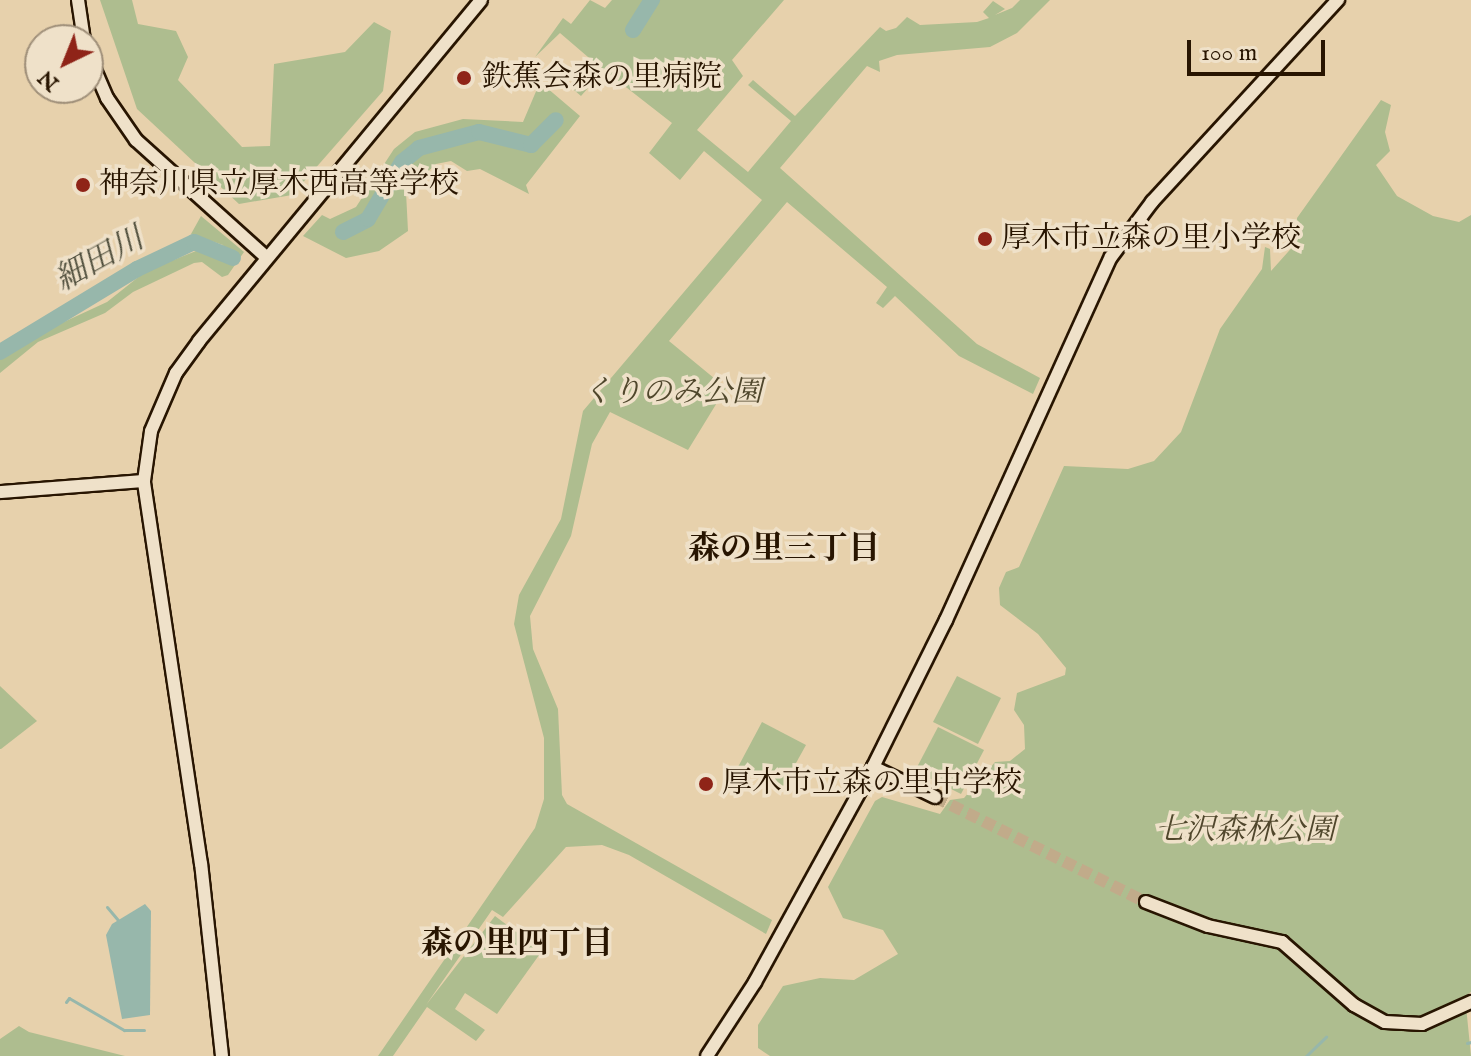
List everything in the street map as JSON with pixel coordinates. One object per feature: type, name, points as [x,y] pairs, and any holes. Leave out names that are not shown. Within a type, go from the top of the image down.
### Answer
[{"type":"street","points":[[78,0],[82,24]]},
{"type":"street","points":[[222,1056],[201,864],[144,481],[151,431],[176,373],[481,0]]},
{"type":"street","points":[[707,1056],[736,1015],[873,767],[946,620],[1111,257],[1152,202],[1338,0]]},
{"type":"street","points":[[104,91],[136,140],[267,258]]},
{"type":"street","points":[[0,492],[144,481]]},
{"type":"street","points":[[873,767],[935,797]]},
{"type":"street","points":[[1146,902],[1208,926],[1282,942],[1354,1005],[1385,1022],[1422,1024],[1471,1002]]},
{"type":"green space","points":[[100,0],[132,0],[138,24],[176,31],[188,57],[178,80],[242,147],[270,146],[274,64],[345,52],[374,22],[391,31],[383,91],[292,195],[239,204],[137,109]]},
{"type":"green space","name":"くりのみ公園","points":[[590,0],[605,8],[612,0],[784,0],[732,60],[743,76],[697,130],[748,172],[791,121],[748,85],[753,80],[795,116],[880,27],[886,31],[896,28],[907,17],[920,25],[977,22],[989,18],[983,12],[993,1],[1005,9],[995,15],[1012,8],[1020,0],[1050,0],[1017,33],[990,47],[897,55],[879,61],[880,72],[867,66],[780,168],[977,344],[1040,378],[1033,394],[959,356],[895,296],[883,308],[876,303],[887,287],[787,202],[669,341],[726,388],[688,450],[610,412],[592,444],[571,536],[530,616],[533,649],[558,709],[562,795],[567,804],[772,920],[766,934],[629,855],[602,845],[566,847],[503,917],[492,910],[426,1005],[495,916],[542,951],[497,1014],[465,993],[455,1009],[485,1030],[476,1041],[427,1007],[393,1056],[378,1056],[535,828],[544,799],[544,738],[514,624],[519,595],[561,519],[583,411],[762,200],[704,151],[680,180],[649,153],[672,123],[604,70],[581,96],[574,90],[595,63],[560,33],[535,57],[563,18],[571,24]]},
{"type":"green space","points":[[540,82],[580,116],[526,185],[529,194],[480,169],[467,171],[451,161],[436,164],[406,192],[408,231],[379,251],[346,258],[303,236],[322,215],[330,219],[356,207],[394,149],[415,132],[463,119],[523,122]]},
{"type":"green space","name":"七沢森林公園","points":[[1381,100],[1391,105],[1385,132],[1390,151],[1376,165],[1397,196],[1433,216],[1459,222],[1471,215],[1471,992],[1465,996],[1471,1056],[770,1056],[758,1048],[758,1025],[783,986],[820,978],[854,980],[898,954],[883,930],[843,918],[828,887],[875,801],[882,797],[940,814],[950,800],[964,798],[995,762],[1010,761],[1025,749],[1024,725],[1014,710],[1017,693],[1065,675],[1066,668],[1038,634],[1000,605],[999,588],[1006,572],[1019,567],[1064,466],[1128,469],[1154,461],[1181,432],[1220,329],[1262,269],[1265,247],[1270,249],[1271,271],[1296,243],[1297,218]]},
{"type":"green space","points":[[201,216],[244,252],[228,275],[222,277],[202,262],[194,263],[133,292],[105,313],[38,342],[0,373],[0,358],[25,340],[107,302],[146,271],[196,251],[226,255],[223,245],[191,234]]},
{"type":"green space","points":[[957,676],[1001,698],[978,744],[933,722]]},
{"type":"green space","points":[[0,686],[37,721],[1,749],[0,749]]},
{"type":"green space","points":[[762,722],[806,745],[781,790],[738,767]]},
{"type":"green space","points":[[938,727],[984,750],[961,794],[915,771]]},
{"type":"green space","points":[[19,1026],[29,1032],[125,1056],[0,1056],[0,1039]]},
{"type":"shaded area","points":[[145,904],[151,911],[150,1015],[122,1019],[106,935],[112,924]]},
{"type":"waterway","name":"細田川","points":[[633,30],[652,0]]},
{"type":"waterway","name":"細田川","points":[[343,232],[368,219],[402,162],[419,148],[479,132],[531,145],[556,120]]},
{"type":"waterway","name":"細田川","points":[[0,352],[137,269],[194,242],[233,258]]},
{"type":"waterway","points":[[107,907],[118,920]]},
{"type":"waterway","points":[[66,1002],[69,998],[124,1030],[144,1030]]},
{"type":"waterway","points":[[1306,1056],[1326,1037]]},
{"type":"waterway","points":[[1467,1043],[1471,1042]]},
{"type":"tunnel","points":[[935,797],[1146,902]]},
{"type":"place","name":"鉄蕉会森の里病院","points":[[464,78]]},
{"type":"place","name":"神奈川県立厚木西高等学校","points":[[83,185]]},
{"type":"place","name":"厚木市立森の里小学校","points":[[985,239]]},
{"type":"place","name":"厚木市立森の里中学校","points":[[706,784]]},
{"type":"district","name":"森の里三丁目","points":[[784,550]]},
{"type":"district","name":"森の里四丁目","points":[[517,945]]}]
